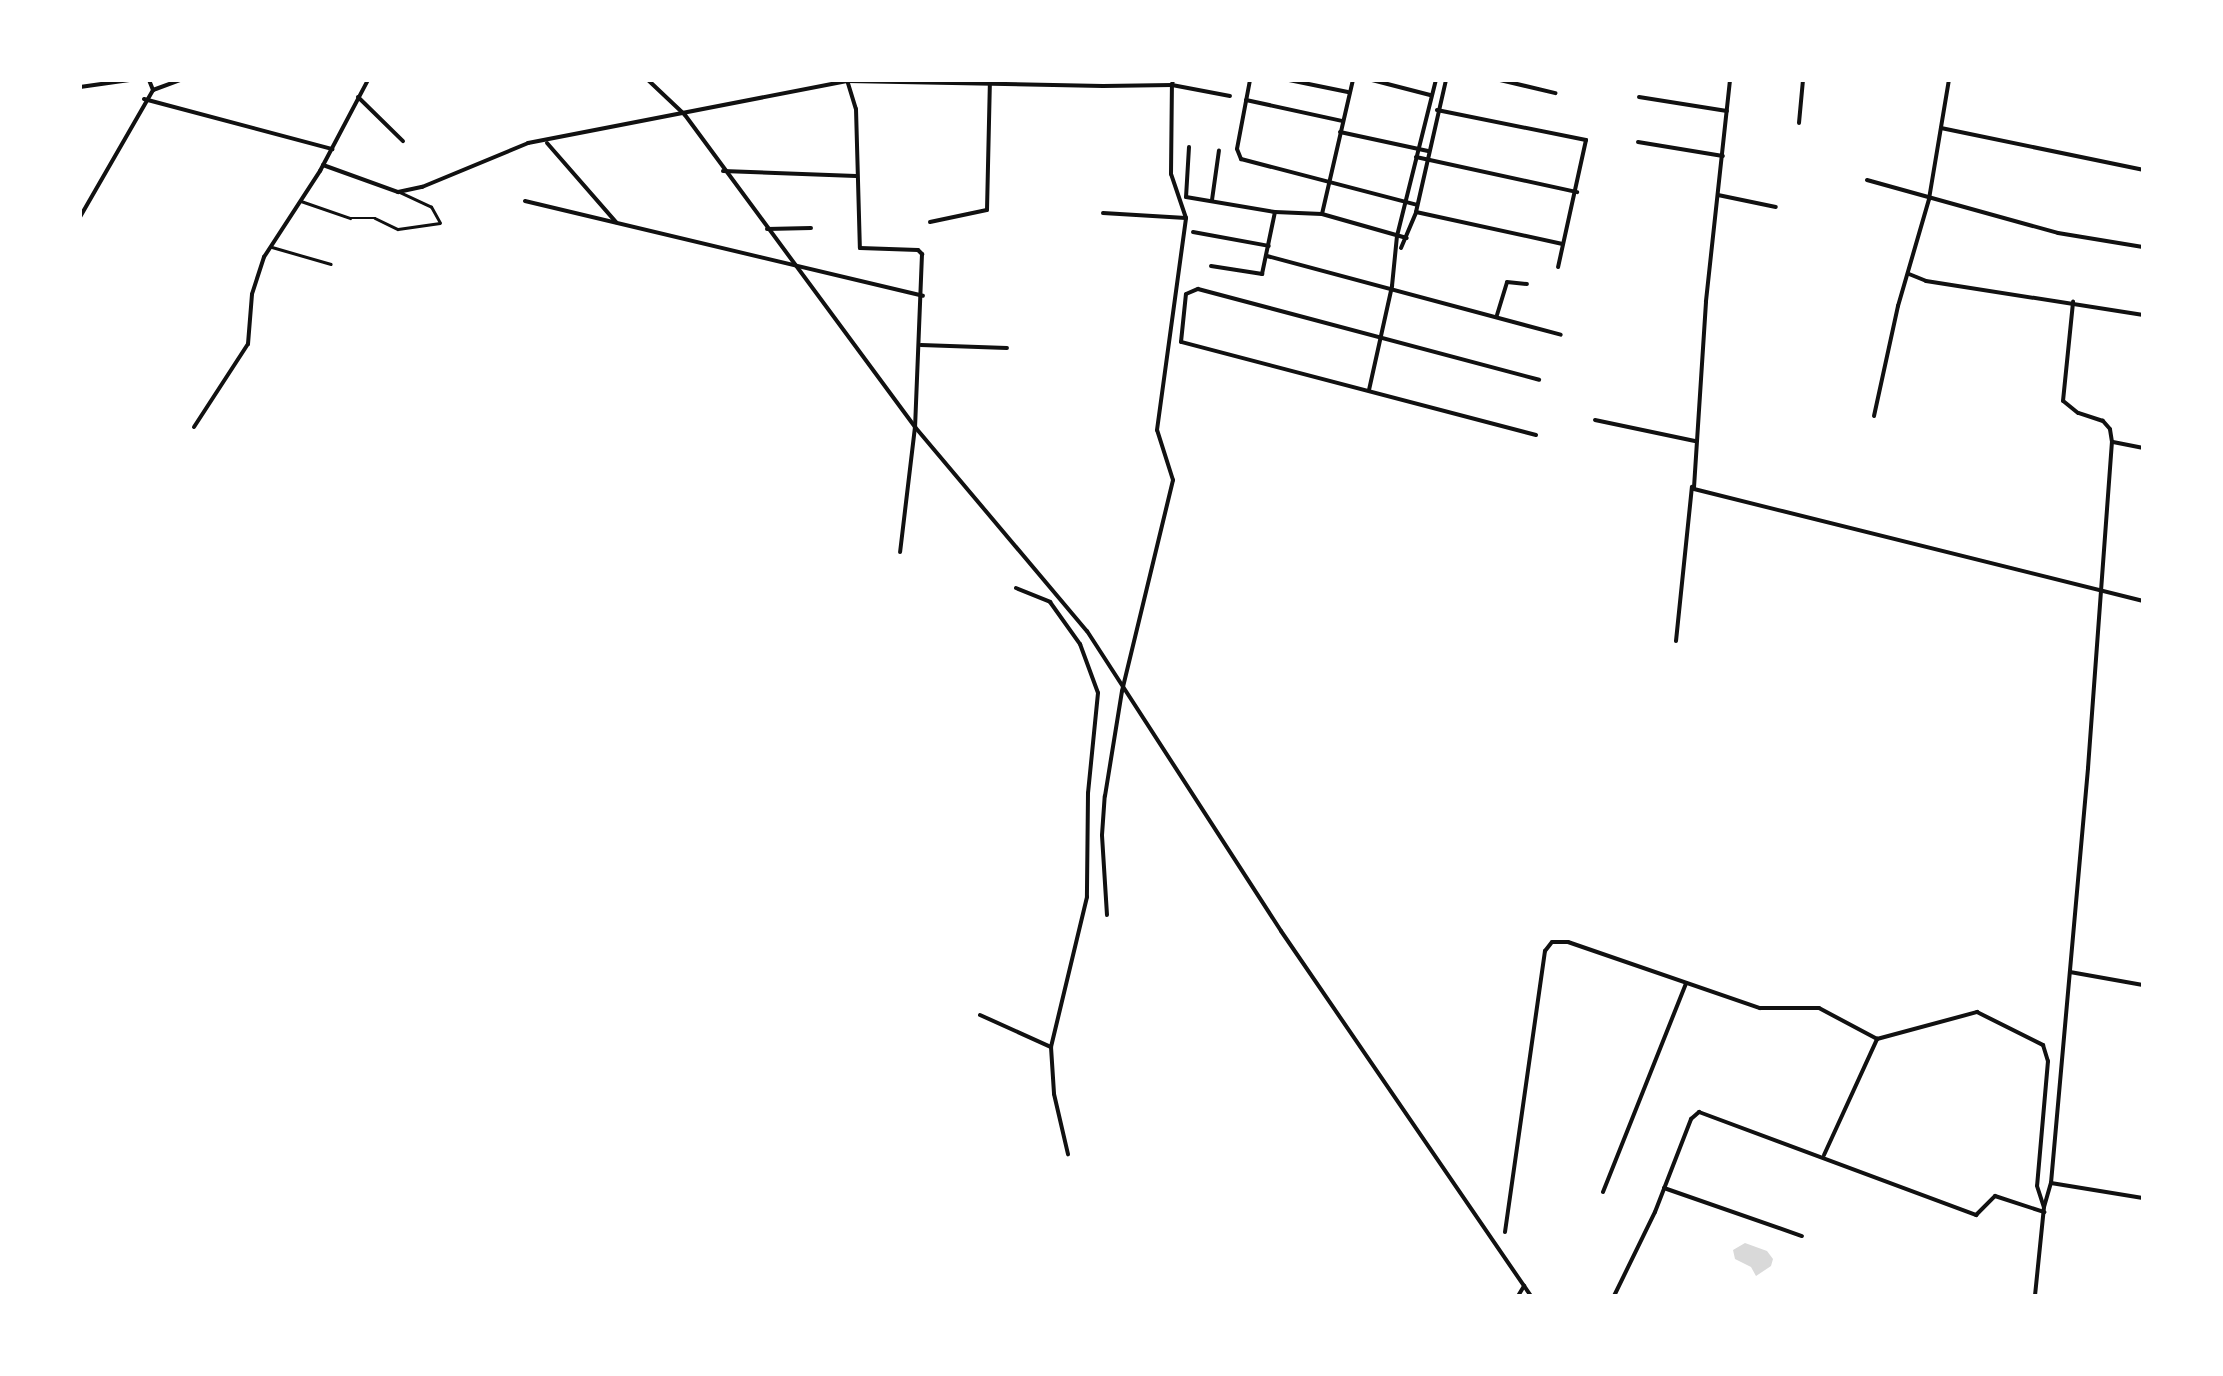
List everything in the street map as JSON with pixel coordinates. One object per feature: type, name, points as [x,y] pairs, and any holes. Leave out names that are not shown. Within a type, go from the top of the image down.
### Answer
[{"type":"street","points":[[80,88],[130,80]]},
{"type":"street","points":[[149,80],[152,90]]},
{"type":"street","points":[[80,217],[144,99],[152,90],[180,80]]},
{"type":"street","points":[[194,427],[245,351],[252,294],[270,247],[323,165],[368,80]]},
{"type":"street","points":[[648,80],[685,115],[722,171],[798,266],[915,427],[1087,631],[1122,691],[1532,1296]]},
{"type":"street","points":[[847,80],[856,109],[860,248],[920,250],[922,296],[915,427],[900,552]]},
{"type":"street","points":[[398,192],[422,187],[476,162],[545,141],[847,80],[1172,82],[1230,96]]},
{"type":"street","points":[[1250,80],[1239,157],[1416,208],[1565,244]]},
{"type":"street","points":[[1289,80],[1348,92]]},
{"type":"street","points":[[1322,214],[1353,80]]},
{"type":"street","points":[[1372,80],[1430,95]]},
{"type":"street","points":[[1368,390],[1399,251],[1398,236],[1436,80]]},
{"type":"street","points":[[1399,251],[1408,238],[1446,80]]},
{"type":"street","points":[[1500,80],[1555,92]]},
{"type":"street","points":[[1676,641],[1730,80]]},
{"type":"street","points":[[1799,123],[1803,80]]},
{"type":"street","points":[[1874,416],[1929,199],[1950,80]]},
{"type":"street","points":[[1107,915],[1102,835],[1122,691],[1173,480],[1157,430],[1186,218],[1171,174],[1172,82]]},
{"type":"street","points":[[930,222],[987,210],[990,83]]},
{"type":"street","points":[[358,96],[403,140]]},
{"type":"street","points":[[1639,97],[1726,111]]},
{"type":"street","points":[[144,99],[332,149]]},
{"type":"street","points":[[1246,100],[1342,121]]},
{"type":"street","points":[[1437,110],[1586,140],[1578,192],[1558,267]]},
{"type":"street","points":[[1941,128],[2143,170]]},
{"type":"street","points":[[1340,132],[1428,151]]},
{"type":"street","points":[[545,141],[616,222]]},
{"type":"street","points":[[1638,142],[1723,156]]},
{"type":"street","points":[[1189,146],[1184,195],[1276,212],[1322,214],[1408,238]]},
{"type":"street","points":[[1212,201],[1219,150]]},
{"type":"street","points":[[1416,158],[1578,192]]},
{"type":"street","points":[[301,201],[350,218],[375,218],[398,230],[440,223],[431,208],[323,165]]},
{"type":"street","points":[[722,171],[856,176]]},
{"type":"street","points":[[1867,180],[2058,233],[2143,247]]},
{"type":"street","points":[[1718,195],[1776,207]]},
{"type":"street","points":[[525,201],[922,296]]},
{"type":"street","points":[[1210,266],[1260,274],[1276,212]]},
{"type":"street","points":[[1103,213],[1186,218]]},
{"type":"street","points":[[767,229],[811,228]]},
{"type":"street","points":[[1193,232],[1269,246]]},
{"type":"street","points":[[270,247],[331,264]]},
{"type":"street","points":[[1267,256],[1392,286],[1562,335]]},
{"type":"street","points":[[1909,274],[1926,281],[2143,315]]},
{"type":"street","points":[[1496,315],[1506,282],[1527,284]]},
{"type":"street","points":[[1536,435],[1181,342],[1186,294],[1198,289],[1539,380]]},
{"type":"street","points":[[2035,1296],[2044,1209],[2051,1183],[2112,442],[2103,421],[2078,413],[2063,401],[2074,302]]},
{"type":"street","points":[[920,345],[1008,348]]},
{"type":"street","points":[[1595,420],[1695,441]]},
{"type":"street","points":[[2112,442],[2143,448]]},
{"type":"street","points":[[1692,484],[2143,601]]},
{"type":"street","points":[[1016,588],[1050,602],[1080,644],[1098,693],[1088,793],[1088,898],[1050,1046],[1054,1094],[1068,1154]]},
{"type":"street","points":[[1505,1232],[1547,946],[1557,941],[1760,1008],[1820,1008],[1877,1038],[1978,1012],[2044,1045],[2048,1061],[2037,1186],[2044,1209]]},
{"type":"street","points":[[2070,972],[2143,985]]},
{"type":"street","points":[[1603,1192],[1686,983]]},
{"type":"street","points":[[980,1015],[1050,1046]]},
{"type":"street","points":[[1824,1155],[1877,1038]]},
{"type":"street","points":[[1614,1296],[1664,1188],[1691,1118],[1699,1112],[1824,1155],[1976,1215],[1995,1196],[2044,1209]]},
{"type":"street","points":[[2051,1183],[2143,1198]]},
{"type":"street","points":[[1664,1188],[1802,1236]]},
{"type":"street","points":[[1518,1296],[1524,1286]]},
{"type":"shaded area","points":[[1745,1243],[1767,1251],[1773,1259],[1771,1266],[1756,1276],[1751,1267],[1735,1259],[1733,1250]]}]
